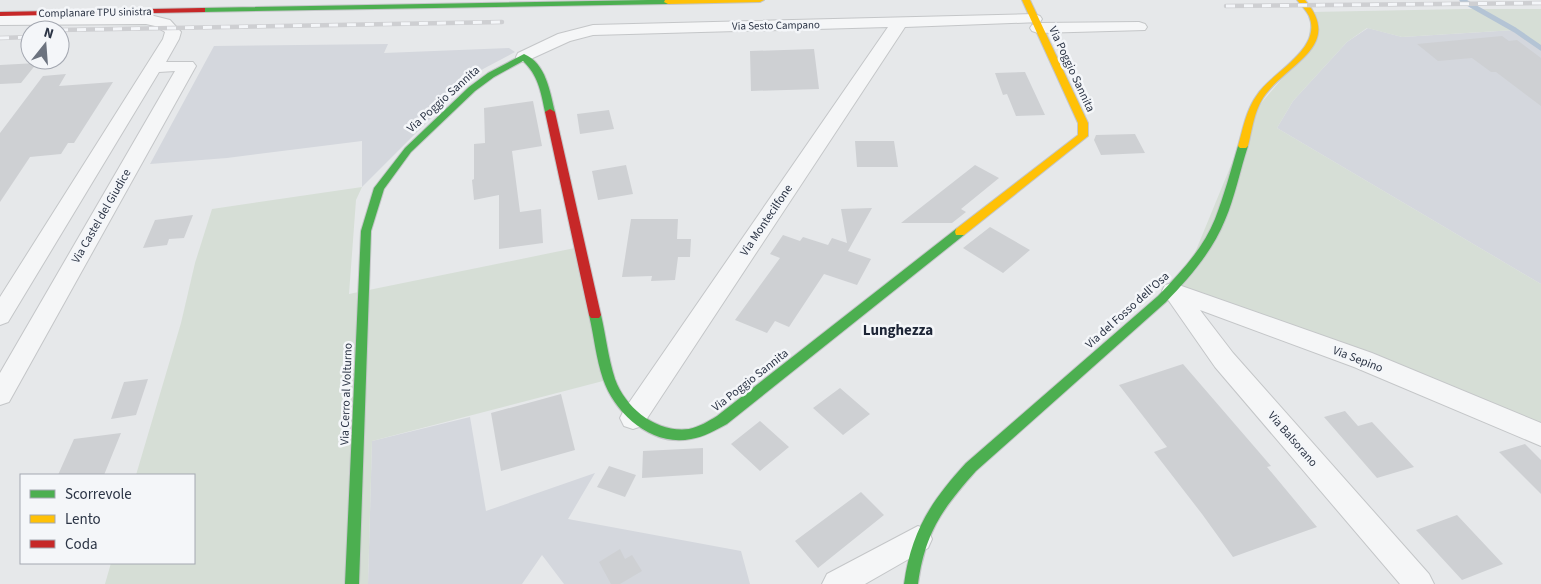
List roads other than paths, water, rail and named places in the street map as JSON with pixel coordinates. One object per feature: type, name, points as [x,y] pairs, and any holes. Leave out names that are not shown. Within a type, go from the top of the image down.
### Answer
[{"type":"main road","name":"Complanare TPU sinistra","points":[[0,14],[760,0]]},
{"type":"main road","name":"Via del Fosso dell'Osa","points":[[911,584],[918,539],[931,513],[958,480],[1173,290],[1198,259],[1216,227],[1259,97],[1276,77],[1314,42],[1317,32],[1316,20],[1312,12],[1301,0]]},
{"type":"main road","name":"Via Poggio Sannita","points":[[372,206],[388,174],[420,137],[478,84],[524,57],[538,69],[542,78],[608,375],[620,403],[633,418],[645,426],[670,435],[697,432],[716,424],[1079,140],[1084,134],[1083,123],[1032,13]]},
{"type":"main road","name":"Via Cerro al Volturno","points":[[352,584],[366,231],[372,206]]},
{"type":"street","name":"Via Sesto Campano","points":[[524,57],[564,37],[593,30],[900,22],[1032,13],[1139,28]]},
{"type":"street","points":[[0,20],[146,19],[160,21],[169,26],[173,32],[171,39],[154,67],[0,316]]},
{"type":"street","name":"Via Montecilfone","points":[[633,418],[900,22]]},
{"type":"street","name":"Via Castel del Giudice","points":[[0,395],[187,66],[154,67]]},
{"type":"street","name":"Via Sepino","points":[[1173,290],[1363,360],[1541,435]]},
{"type":"street","name":"Via Balsorano","points":[[1173,290],[1224,360],[1419,584]]},
{"type":"street","points":[[837,584],[918,539]]},
{"type":"waterway","points":[[1462,0],[1515,30],[1541,48]]},
{"type":"railway","points":[[1226,6],[1541,3]]},
{"type":"railway","points":[[70,30],[502,22]]},
{"type":"railway","points":[[0,38],[20,37]]},
{"type":"district","name":"Lunghezza","points":[[898,330]]}]
